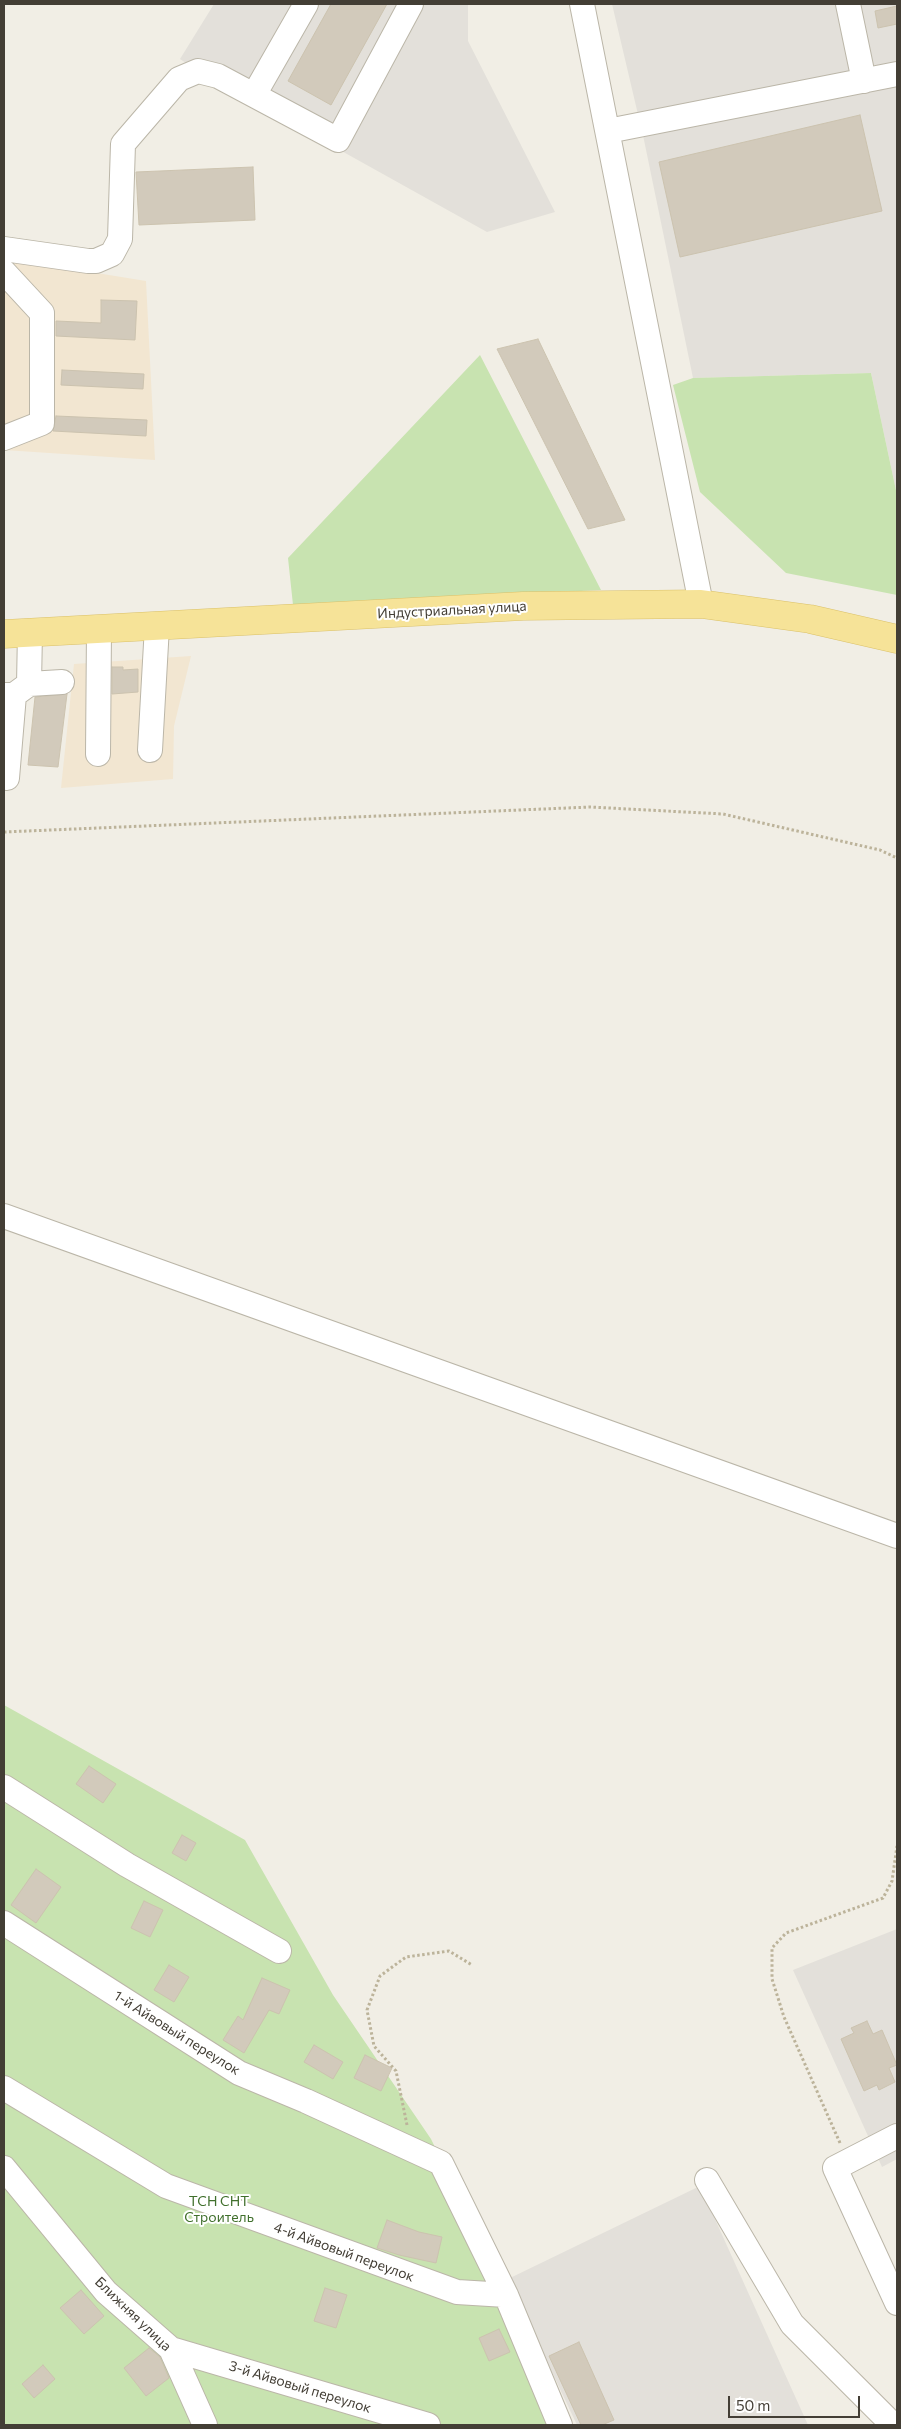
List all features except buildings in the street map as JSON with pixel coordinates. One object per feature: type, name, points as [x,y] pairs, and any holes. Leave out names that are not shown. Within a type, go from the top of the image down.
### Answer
[{"type":"main road","name":"Индустриальная улица","points":[[17,633],[524,606],[701,604],[810,619],[897,639]]},
{"type":"street","points":[[254,95],[306,4]]},
{"type":"street","points":[[4,249],[88,261],[105,258],[112,254],[120,239],[123,144],[179,79],[198,71],[218,76],[338,140],[411,4]]},
{"type":"street","points":[[582,4],[701,604]]},
{"type":"street","points":[[848,4],[864,81]]},
{"type":"street","points":[[608,131],[897,74]]},
{"type":"street","points":[[4,272],[42,313],[42,423],[4,438]]},
{"type":"street","points":[[150,750],[157,626]]},
{"type":"street","points":[[98,754],[99,629]]},
{"type":"street","points":[[7,778],[16,691],[17,633]]},
{"type":"street","points":[[16,691],[62,682]]},
{"type":"street","points":[[4,1216],[897,1536]]},
{"type":"street","points":[[4,1786],[127,1865],[279,1951]]},
{"type":"street","name":"1-й Айвовый переулок","points":[[4,1923],[238,2074],[306,2101],[441,2163],[506,2295]]},
{"type":"street","name":"4-й Айвовый переулок","points":[[4,2088],[166,2186],[458,2292],[506,2295]]},
{"type":"street","points":[[897,2136],[835,2168],[897,2303]]},
{"type":"street","name":"Ближняя улица","points":[[4,2168],[106,2292],[171,2348],[206,2425]]},
{"type":"street","points":[[706,2180],[792,2324],[893,2425]]},
{"type":"street","points":[[506,2295],[560,2425]]},
{"type":"street","name":"3-й Айвовый переулок","points":[[171,2348],[428,2425]]},
{"type":"path","points":[[4,832],[590,807],[723,814],[880,850],[897,858]]},
{"type":"path","points":[[848,2162],[784,2017],[772,1979],[772,1948],[786,1934],[883,1898],[892,1881],[897,1846]]},
{"type":"path","points":[[412,2150],[396,2071],[374,2046],[367,2010],[380,1976],[406,1958],[448,1951],[472,1964]]},
{"type":"shaded area","points":[[214,4],[468,4],[468,41],[555,212],[487,232],[198,71],[180,59]]},
{"type":"shaded area","points":[[612,4],[897,4],[897,495],[871,373],[693,378],[644,140]]},
{"type":"shaded area","points":[[4,258],[146,281],[155,460],[4,450]]},
{"type":"shaded area","points":[[191,656],[174,726],[173,779],[61,788],[74,664]]},
{"type":"shaded area","points":[[897,1929],[897,2159],[882,2167],[793,1970]]},
{"type":"shaded area","points":[[700,2186],[808,2425],[577,2425],[508,2279]]},
{"type":"green space","points":[[480,355],[601,590],[293,605],[288,558]]},
{"type":"green space","points":[[871,373],[897,495],[897,595],[786,573],[700,492],[673,385],[693,378]]},
{"type":"green space","name":"ТСН СНТ Строитель","points":[[4,1705],[245,1840],[333,1995],[431,2139],[570,2425],[4,2425]]}]
